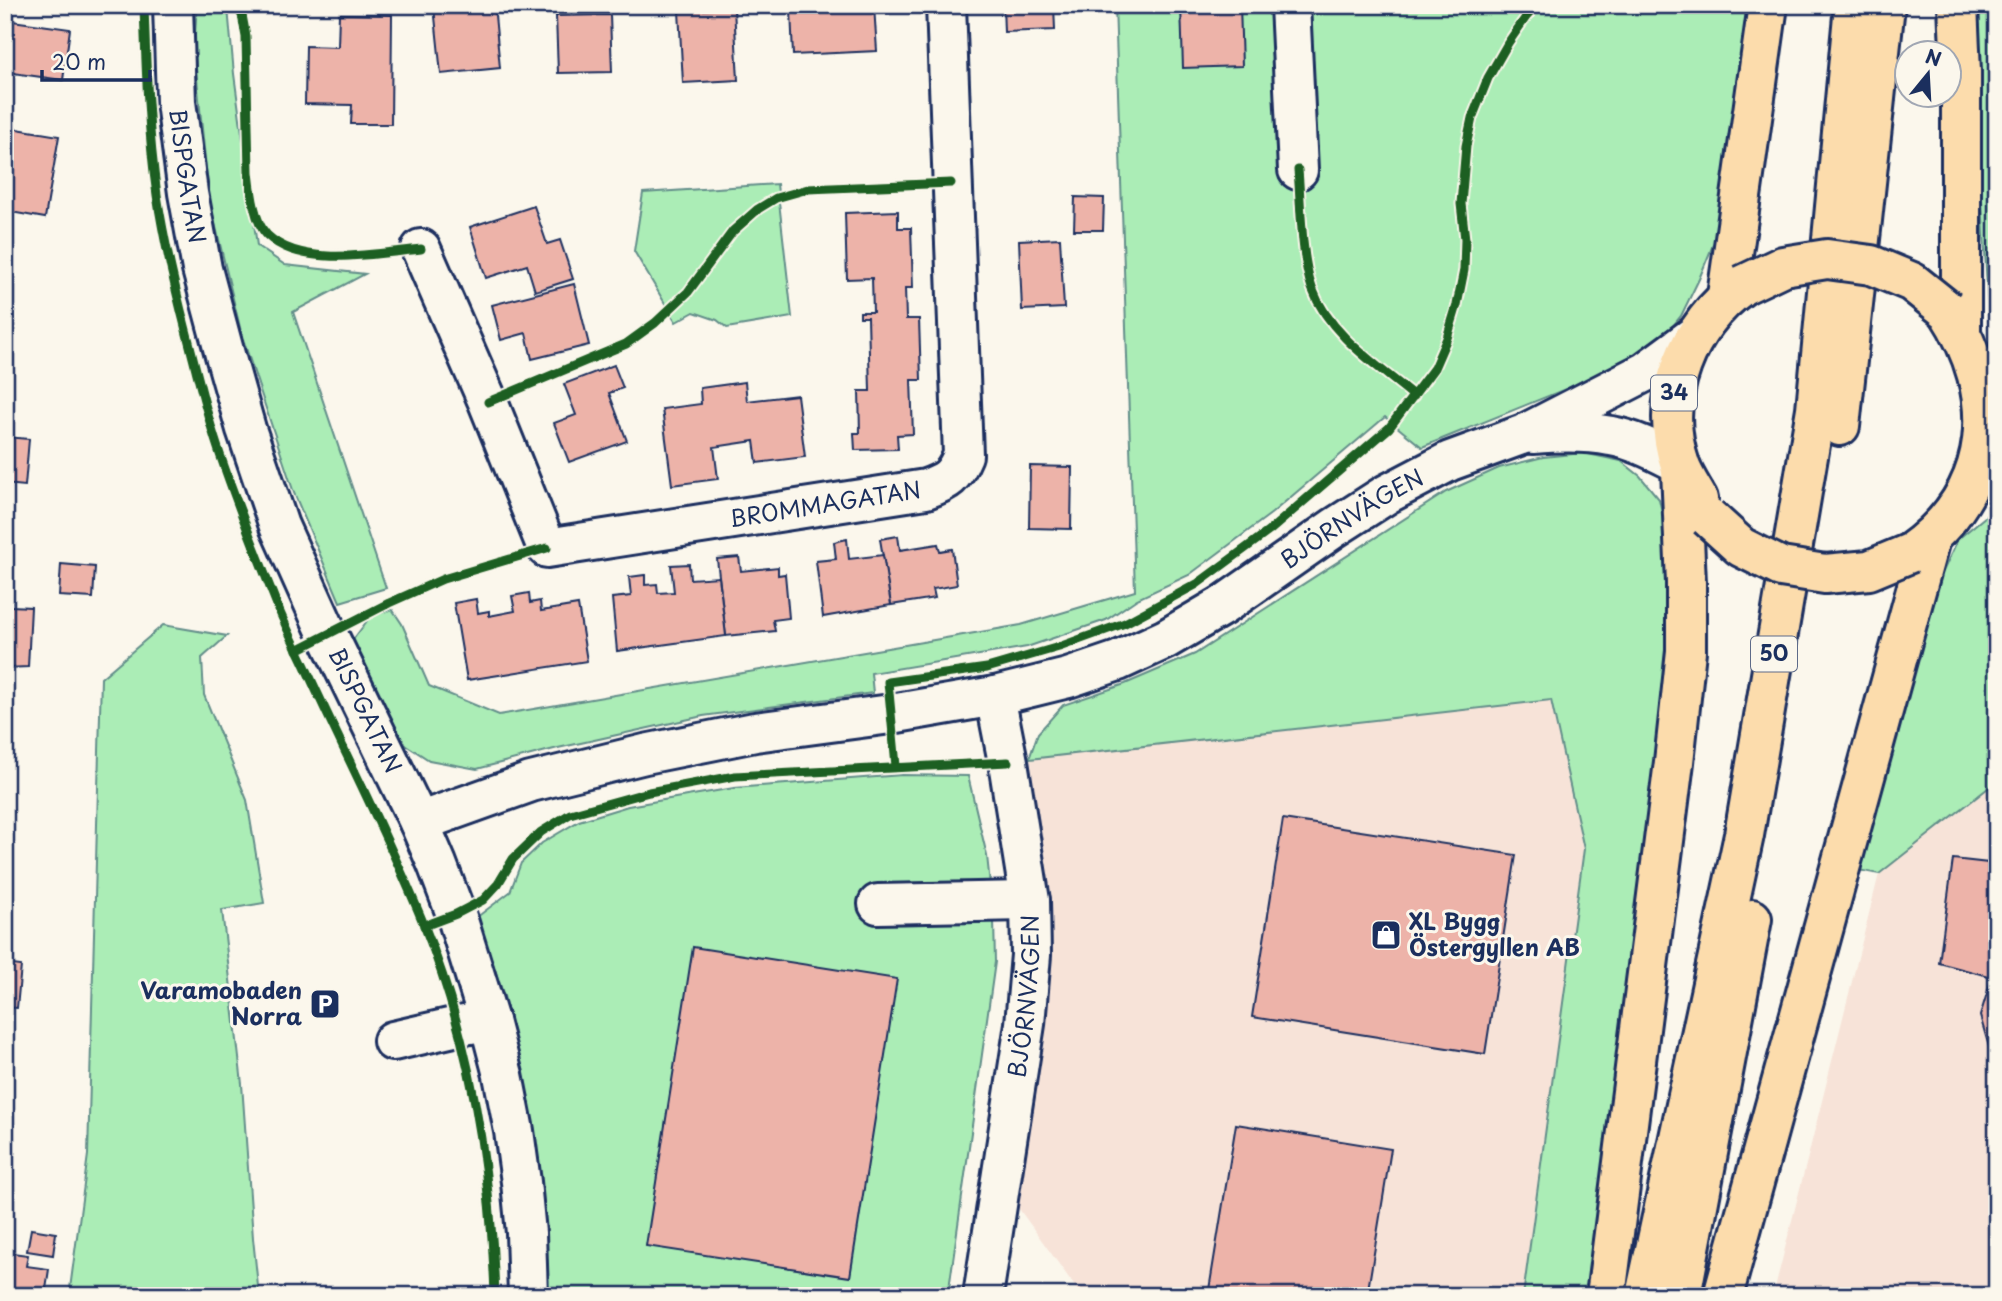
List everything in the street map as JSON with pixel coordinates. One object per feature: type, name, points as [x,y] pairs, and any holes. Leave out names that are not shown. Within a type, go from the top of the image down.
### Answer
[{"type":"main road","points":[[1735,291],[1769,5]]},
{"type":"main road","name":"50","points":[[1645,1296],[1744,835],[1816,409],[1854,5]]},
{"type":"main road","name":"50","points":[[1681,1296],[1765,847],[1842,412],[1885,5]]},
{"type":"main road","points":[[1958,5],[1971,344]]},
{"type":"main road","name":"34","points":[[1827,259],[1871,265],[1912,282],[1971,344],[1987,394],[1988,429],[1981,463],[1982,488],[1920,546],[1869,570],[1825,575],[1781,567],[1741,547],[1708,517],[1680,466],[1673,430],[1673,398],[1681,365],[1694,335],[1735,291],[1783,266],[1827,259]]},
{"type":"main road","points":[[1606,1296],[1686,651],[1686,583],[1680,466]]},
{"type":"main road","points":[[1723,1296],[1920,546]]},
{"type":"street","name":"BISPGATAN","points":[[173,5],[176,102],[188,193],[202,269],[246,429],[285,538],[328,635],[419,822],[456,914],[489,1021],[505,1086],[522,1182],[528,1296]]},
{"type":"street","name":"BROMMAGATAN","points":[[421,249],[488,402],[547,548],[926,489],[945,483],[956,471],[963,455],[946,5]]},
{"type":"street","points":[[1290,5],[1298,170]]},
{"type":"street","name":"BJÖRNVÄGEN","points":[[419,822],[531,782],[645,754],[755,732],[891,714],[995,696],[1068,678],[1118,661],[1166,639],[1222,606],[1387,494],[1450,461],[1524,434],[1645,372],[1694,335]]},
{"type":"street","name":"BJÖRNVÄGEN","points":[[1524,434],[1568,432],[1611,436],[1643,445],[1680,466]]},
{"type":"street","name":"BJÖRNVÄGEN","points":[[983,1296],[1025,1024],[1031,956],[1030,901],[995,696]]},
{"type":"street","points":[[878,904],[1030,901]]},
{"type":"street","points":[[393,1041],[489,1021]]},
{"type":"shaded area","points":[[1551,700],[1584,849],[1523,1296],[1082,1296],[1014,1202],[1052,902],[1029,759]]},
{"type":"shaded area","points":[[1997,781],[1997,1296],[1773,1296],[1879,874]]},
{"type":"green space","points":[[197,5],[228,8],[257,246],[285,265],[365,274],[293,312],[386,588],[340,602],[294,493],[242,336],[209,198],[194,49]]},
{"type":"green space","points":[[1115,5],[1749,5],[1715,240],[1681,316],[1655,348],[1620,367],[1422,447],[1385,417],[1272,513],[1189,575],[1137,599],[1106,620],[1027,647],[871,673],[873,693],[703,716],[477,769],[429,760],[403,743],[352,641],[370,617],[392,609],[402,624],[429,686],[499,715],[1021,625],[1135,591]]},
{"type":"green space","points":[[1979,5],[1997,5],[1997,326],[1988,304],[1981,182]]},
{"type":"green space","points":[[777,184],[792,317],[727,328],[717,320],[694,312],[676,322],[634,251],[643,193]]},
{"type":"green space","points":[[1583,453],[1621,461],[1640,476],[1659,499],[1666,529],[1669,577],[1666,652],[1640,896],[1588,1296],[1523,1296],[1584,849],[1551,700],[1029,759],[1038,733],[1063,705],[1125,684],[1195,654],[1446,492],[1499,468],[1543,457]]},
{"type":"green space","points":[[1997,507],[1997,781],[1879,874],[1858,870],[1939,580],[1958,539]]},
{"type":"green space","points":[[163,625],[227,636],[202,658],[204,695],[247,800],[264,903],[222,910],[242,1084],[259,1296],[69,1296],[88,1155],[101,678]]},
{"type":"green space","points":[[902,775],[968,776],[987,856],[994,920],[995,962],[948,1296],[547,1296],[527,1098],[504,996],[477,917],[510,892],[521,863],[542,843],[579,821],[628,806],[734,788]]},
{"type":"building","points":[[494,5],[500,68],[441,74],[434,7]]},
{"type":"building","points":[[1003,5],[1054,5],[1055,30],[1004,32]]},
{"type":"building","points":[[1181,5],[1240,5],[1242,66],[1183,68]]},
{"type":"building","points":[[874,6],[877,51],[793,55],[791,10]]},
{"type":"building","points":[[734,8],[738,80],[683,83],[679,11]]},
{"type":"building","points":[[339,14],[392,15],[391,124],[351,124],[352,105],[305,104],[306,46],[338,47]]},
{"type":"building","points":[[610,15],[612,72],[558,73],[556,16]]},
{"type":"building","points":[[5,20],[70,29],[63,80],[5,72]]},
{"type":"building","points":[[5,127],[59,136],[45,218],[5,211]]},
{"type":"building","points":[[1075,197],[1104,198],[1103,230],[1074,230]]},
{"type":"building","points":[[534,206],[547,244],[560,240],[573,279],[535,291],[527,265],[486,278],[470,227]]},
{"type":"building","points":[[898,211],[898,228],[911,228],[913,288],[905,288],[906,319],[919,319],[921,380],[911,380],[913,434],[897,435],[898,449],[855,450],[854,433],[860,433],[859,391],[870,391],[868,317],[860,317],[860,312],[873,312],[872,278],[847,279],[845,213]]},
{"type":"building","points":[[1060,238],[1064,308],[1022,310],[1019,240]]},
{"type":"building","points":[[574,284],[589,345],[532,359],[526,333],[501,340],[492,305]]},
{"type":"building","points":[[614,365],[623,388],[609,393],[627,441],[569,462],[554,423],[576,415],[564,384]]},
{"type":"building","points":[[745,382],[747,401],[797,395],[805,457],[757,463],[754,441],[714,447],[718,479],[672,485],[662,409],[701,404],[700,388]]},
{"type":"building","points":[[5,437],[29,439],[25,486],[5,484]]},
{"type":"building","points":[[1030,466],[1072,467],[1071,529],[1029,528]]},
{"type":"building","points":[[898,536],[900,550],[938,544],[940,551],[952,549],[957,585],[933,589],[935,598],[891,605],[880,539]]},
{"type":"building","points":[[847,539],[849,559],[883,555],[891,605],[823,617],[816,561],[836,559],[834,542]]},
{"type":"building","points":[[739,557],[741,571],[778,567],[778,575],[785,574],[789,618],[773,620],[775,631],[726,636],[717,559]]},
{"type":"building","points":[[61,564],[95,567],[93,598],[59,596]]},
{"type":"building","points":[[689,564],[690,579],[719,577],[726,636],[617,651],[612,598],[631,596],[629,577],[645,575],[645,585],[657,584],[658,593],[674,592],[671,565]]},
{"type":"building","points":[[5,590],[12,590],[11,606],[31,607],[28,667],[5,668]]},
{"type":"building","points":[[529,593],[530,603],[540,601],[541,611],[578,605],[587,661],[467,680],[454,603],[476,599],[478,613],[489,611],[489,616],[515,611],[512,596]]},
{"type":"building","points":[[1283,819],[1516,855],[1485,1054],[1252,1017]]},
{"type":"building","points":[[1953,859],[1997,864],[1997,1074],[1980,1016],[1992,977],[1939,963]]},
{"type":"building","points":[[693,947],[897,979],[850,1277],[646,1246]]},
{"type":"building","points":[[5,964],[21,966],[17,1008],[5,1007]]},
{"type":"building","points":[[1236,1124],[1391,1149],[1367,1296],[1208,1296]]},
{"type":"building","points":[[31,1229],[56,1233],[53,1255],[27,1251]]},
{"type":"building","points":[[5,1252],[28,1255],[26,1266],[49,1269],[45,1296],[5,1296]]},
{"type":"cycle path","points":[[144,5],[149,124],[157,195],[170,265],[204,400],[230,482],[279,610],[396,859],[440,969],[454,1014],[476,1107],[489,1201],[495,1296]]},
{"type":"cycle path","points":[[235,5],[242,15],[246,37],[249,172],[254,205],[259,222],[267,235],[282,246],[320,255],[362,255],[421,249]]},
{"type":"cycle path","points":[[896,766],[888,682],[987,668],[1059,647],[1125,623],[1197,584],[1269,531],[1389,428],[1434,368],[1447,338],[1464,270],[1465,239],[1461,204],[1466,146],[1472,118],[1488,78],[1508,43],[1537,5]]},
{"type":"cycle path","points":[[1298,170],[1308,275],[1320,305],[1342,335],[1414,396]]},
{"type":"cycle path","points":[[488,402],[626,344],[655,323],[688,292],[733,231],[758,209],[776,198],[808,189],[951,183]]},
{"type":"cycle path","points":[[297,650],[443,579],[547,548]]},
{"type":"cycle path","points":[[424,926],[483,900],[498,884],[513,859],[541,832],[570,814],[649,792],[735,776],[1008,762]]},
{"type":"place","name":"XL Bygg Östergyllen AB","points":[[1386,935]]},
{"type":"place","name":"Varamobaden Norra","points":[[325,1004]]}]
